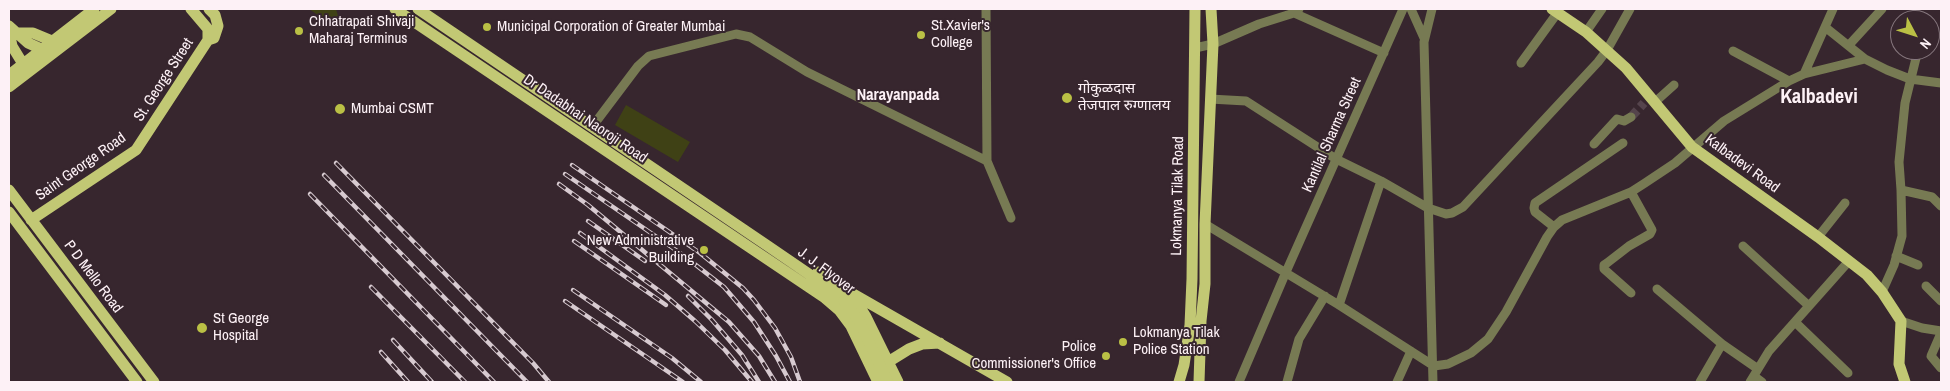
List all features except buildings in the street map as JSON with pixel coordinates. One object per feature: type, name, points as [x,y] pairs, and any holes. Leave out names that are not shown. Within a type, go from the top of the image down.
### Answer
[{"type":"main road","points":[[9,88],[94,9]]},
{"type":"main road","points":[[58,43],[111,9]]},
{"type":"main road","points":[[192,9],[208,29],[208,40],[214,38],[218,26],[215,15],[209,9]]},
{"type":"main road","name":"Dr Dadabhai Naoroji Road","points":[[395,9],[762,249]]},
{"type":"main road","name":"Dr Dadabhai Naoroji Road","points":[[418,9],[592,127],[762,249]]},
{"type":"main road","name":"Lokmanya Tilak Road","points":[[1179,382],[1184,365],[1190,324],[1192,279],[1195,9]]},
{"type":"main road","name":"Lokmanya Tilak Road","points":[[1199,382],[1201,321],[1205,284],[1205,224],[1213,44],[1211,9]]},
{"type":"main road","name":"Kalbadevi Road","points":[[1555,10],[1586,32],[1626,68],[1650,100],[1692,147],[1818,237],[1867,275],[1882,292],[1901,322]]},
{"type":"main road","points":[[11,30],[33,33],[58,43]]},
{"type":"main road","points":[[11,30],[28,43],[47,52]]},
{"type":"main road","points":[[11,30],[12,46],[23,64]]},
{"type":"main road","name":"St. George Street","points":[[146,136],[208,40]]},
{"type":"main road","points":[[9,75],[23,64],[47,52]]},
{"type":"main road","name":"Saint George Road","points":[[30,220],[136,150],[146,136]]},
{"type":"main road","name":"P D Mello Road","points":[[9,190],[154,382]]},
{"type":"main road","points":[[9,212],[137,382]]},
{"type":"main road","points":[[762,249],[840,310],[851,326],[880,382]]},
{"type":"main road","name":"J. J. Flyover","points":[[762,249],[846,296],[888,382]]},
{"type":"main road","points":[[846,296],[940,343],[1007,382]]},
{"type":"main road","points":[[846,296],[866,317],[898,382]]},
{"type":"main road","points":[[1901,322],[1899,364],[1905,382]]},
{"type":"main road","points":[[880,382],[881,374],[888,362],[909,349],[922,344],[940,343]]},
{"type":"street","points":[[986,9],[987,161],[1011,218]]},
{"type":"street","name":"Kantilal Sharma Street","points":[[1239,382],[1403,9]]},
{"type":"street","points":[[1412,9],[1424,38]]},
{"type":"street","points":[[1432,9],[1424,38],[1434,382]]},
{"type":"street","points":[[1586,32],[1602,9]]},
{"type":"street","points":[[1210,100],[1246,101],[1336,159],[1381,181],[1428,208],[1446,214],[1452,213],[1463,207],[1583,78],[1607,50],[1630,9]]},
{"type":"street","points":[[1804,74],[1833,9]]},
{"type":"street","points":[[1849,45],[1882,9]]},
{"type":"street","points":[[1521,63],[1555,10]]},
{"type":"street","points":[[1195,48],[1213,44],[1259,24],[1296,11],[1384,53]]},
{"type":"street","points":[[1825,27],[1865,59],[1910,79],[1941,83]]},
{"type":"street","points":[[592,127],[638,66],[649,56],[736,34],[750,37],[807,72],[987,161]]},
{"type":"street","points":[[1733,51],[1789,81]]},
{"type":"street","points":[[1205,224],[1325,296],[1434,366],[1448,364],[1471,353],[1488,339],[1506,312],[1554,227],[1562,220],[1631,192],[1675,163],[1724,121],[1789,81],[1804,74],[1865,59]]},
{"type":"street","points":[[1882,292],[1902,236],[1898,162],[1904,103],[1915,60]]},
{"type":"street","points":[[1650,100],[1674,85]]},
{"type":"street","points":[[1594,144],[1617,119],[1624,120],[1631,117]]},
{"type":"street","points":[[1554,227],[1536,212],[1534,208],[1535,203],[1623,143]]},
{"type":"street","points":[[1339,305],[1381,181]]},
{"type":"street","points":[[1901,190],[1932,198],[1941,206]]},
{"type":"street","points":[[1631,192],[1652,230],[1650,234],[1629,246],[1604,265],[1604,269],[1631,293]]},
{"type":"street","points":[[1818,237],[1845,203]]},
{"type":"street","points":[[1743,246],[1809,306]]},
{"type":"street","points":[[1896,256],[1918,265]]},
{"type":"street","points":[[1754,376],[1770,351],[1849,261]]},
{"type":"street","points":[[1926,286],[1941,301]]},
{"type":"street","points":[[1658,289],[1722,344],[1762,382]]},
{"type":"street","points":[[1287,382],[1299,339],[1325,296]]},
{"type":"street","points":[[1794,322],[1848,373]]},
{"type":"street","points":[[1901,322],[1941,332],[1931,356],[1941,368]]},
{"type":"street","points":[[1700,382],[1722,344]]},
{"type":"street","points":[[1397,382],[1410,351]]},
{"type":"shaded area","points":[[309,9],[336,9],[338,16],[332,22],[327,21]]},
{"type":"shaded area","points":[[626,105],[690,142],[678,162],[615,125]]},
{"type":"tunnel","points":[[1631,117],[1644,103]]},
{"type":"railway","points":[[336,163],[533,363],[549,382]]},
{"type":"railway","points":[[572,165],[700,253],[743,288],[775,328],[791,357],[800,382]]},
{"type":"railway","points":[[565,174],[683,255],[724,287],[754,322],[790,382]]},
{"type":"railway","points":[[324,175],[527,382]]},
{"type":"railway","points":[[559,184],[588,205],[729,322],[759,356],[775,382]]},
{"type":"railway","points":[[310,194],[494,382]]},
{"type":"railway","points":[[588,221],[645,261]]},
{"type":"railway","points":[[580,233],[665,295],[725,350],[752,382]]},
{"type":"railway","points":[[574,241],[666,305]]},
{"type":"railway","points":[[371,287],[465,382]]},
{"type":"railway","points":[[573,290],[672,358],[701,382]]},
{"type":"railway","points":[[688,296],[712,320],[742,355],[759,382]]},
{"type":"railway","points":[[565,301],[683,382]]},
{"type":"railway","points":[[393,340],[432,382]]},
{"type":"railway","points":[[381,352],[408,382]]},
{"type":"place","name":"Municipal Corporation of Greater Mumbai","points":[[487,27]]},
{"type":"place","name":"Chhatrapati Shivaji Maharaj Terminus","points":[[299,31]]},
{"type":"place","name":"St.Xavier's College","points":[[921,35]]},
{"type":"place","name":"गोकुळदास तेजपाल रुग्णालय","points":[[1067,98]]},
{"type":"place","name":"Mumbai CSMT","points":[[340,109]]},
{"type":"place","name":"New Administrative Building","points":[[704,250]]},
{"type":"place","name":"St George Hospital","points":[[202,328]]},
{"type":"place","name":"Lokmanya Tilak Police Station","points":[[1123,342]]},
{"type":"place","name":"Police Commissioner's Office","points":[[1106,356]]},
{"type":"district","name":"Narayanpada","points":[[898,96]]},
{"type":"district","name":"Kalbadevi","points":[[1819,98]]}]
